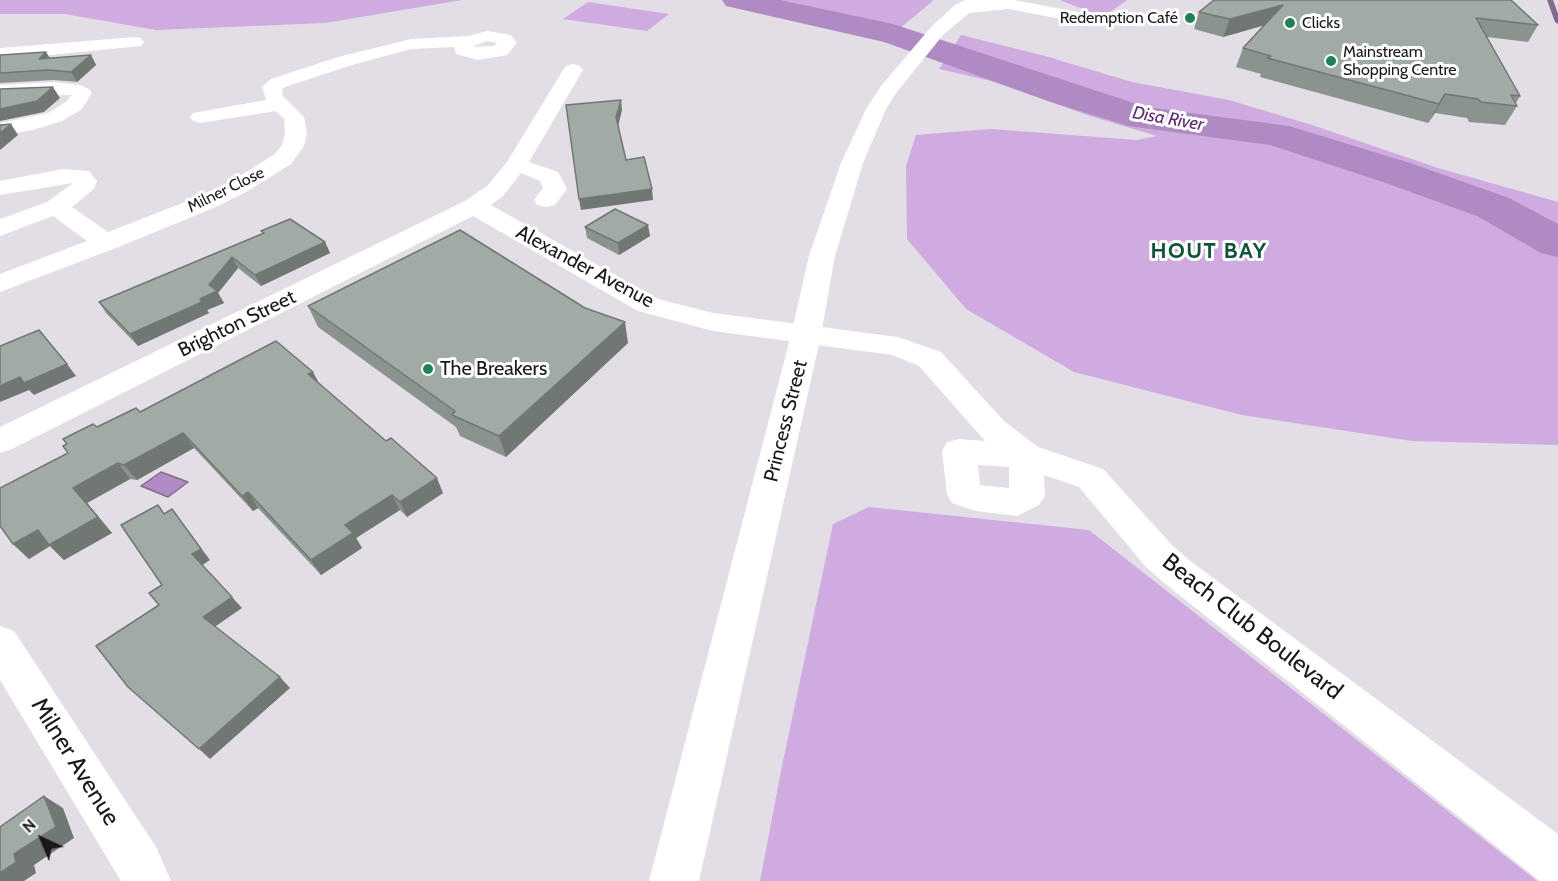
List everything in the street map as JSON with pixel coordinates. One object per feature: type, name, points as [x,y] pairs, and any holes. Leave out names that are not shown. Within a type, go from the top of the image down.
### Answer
[{"type":"street","points":[[968,5],[1024,6],[1072,16]]},
{"type":"street","name":"Princess Street","points":[[674,881],[806,335],[822,256],[852,163],[876,109],[937,31],[968,5]]},
{"type":"street","name":"Milner Close","points":[[0,284],[107,243],[240,186],[283,159],[293,146],[296,134],[294,117],[274,98],[273,87],[288,79],[388,49],[429,42],[468,41]]},
{"type":"street","points":[[0,54],[135,42]]},
{"type":"street","name":"Brighton Street","points":[[0,441],[474,206],[495,191],[516,165],[573,70]]},
{"type":"street","points":[[0,91],[60,88],[73,89],[82,93],[75,105],[55,117],[24,126],[0,129]]},
{"type":"street","points":[[200,117],[282,104]]},
{"type":"street","points":[[516,165],[539,171],[550,177],[555,189],[546,201]]},
{"type":"street","points":[[0,188],[71,175],[83,178],[85,181],[82,189],[56,207],[0,228]]},
{"type":"street","name":"Alexander Avenue","points":[[474,206],[619,290],[648,304],[713,322],[806,335]]},
{"type":"street","points":[[56,207],[107,243]]},
{"type":"street","name":"Beach Club Boulevard","points":[[806,335],[873,341],[919,352],[942,370],[955,389],[992,429],[1026,456],[1091,478],[1159,556],[1176,571],[1558,864]]},
{"type":"street","points":[[955,389],[959,451],[964,494],[976,498],[1017,502],[1023,500],[1029,491],[1026,456],[959,451]]},
{"type":"street","name":"Milner Avenue","points":[[0,644],[139,864],[146,881]]},
{"type":"shaded area","points":[[0,0],[462,0],[325,23],[156,30],[65,14],[0,14]]},
{"type":"shaded area","points":[[737,0],[934,0],[893,34]]},
{"type":"shaded area","points":[[1060,0],[1127,0],[1103,17]]},
{"type":"shaded area","points":[[588,2],[669,14],[647,31],[563,19]]},
{"type":"shaded area","points":[[961,35],[1045,56],[1132,82],[1229,100],[1312,125],[1438,168],[1558,202],[1558,445],[1412,441],[1242,415],[1074,372],[966,309],[907,239],[906,166],[916,135],[991,129],[1137,140],[1157,136],[1090,116],[991,81],[939,69]]},
{"type":"shaded area","points":[[161,472],[188,482],[168,497],[141,486]]},
{"type":"shaded area","points":[[869,507],[1089,530],[1537,881],[760,881],[833,524]]},
{"type":"building","name":"Mainstream Shopping Centre","points":[[1214,0],[1511,0],[1538,25],[1476,18],[1520,96],[1511,95],[1517,106],[1481,102],[1478,99],[1445,94],[1439,104],[1267,58],[1271,56],[1243,48],[1283,5],[1230,19],[1199,12]]},
{"type":"building","points":[[46,52],[39,59],[91,55],[71,72],[48,70],[0,73],[0,55]]},
{"type":"building","points":[[53,87],[37,101],[0,109],[0,89]]},
{"type":"building","points":[[621,100],[616,117],[626,160],[644,157],[652,189],[579,199],[566,105]]},
{"type":"building","points":[[11,124],[0,133],[0,125]]},
{"type":"building","points":[[615,209],[648,225],[618,243],[585,227]]},
{"type":"building","points":[[290,219],[325,242],[255,275],[232,257],[209,285],[217,291],[200,299],[202,302],[130,334],[99,302],[264,233],[261,231]]},
{"type":"building","points":[[460,230],[585,308],[625,322],[499,436],[452,415],[455,411],[308,306]]},
{"type":"building","points":[[39,330],[67,364],[24,383],[20,377],[0,386],[0,346]]},
{"type":"building","points":[[276,341],[313,372],[308,374],[386,441],[391,438],[437,478],[400,502],[392,495],[345,525],[353,533],[311,560],[248,492],[242,496],[183,433],[124,465],[118,463],[73,488],[98,517],[49,545],[38,530],[13,544],[0,526],[0,488],[68,453],[63,446],[67,444],[63,439],[93,424],[97,427],[136,408],[140,412]]},
{"type":"building","points":[[158,505],[164,514],[172,509],[201,549],[192,554],[232,597],[203,617],[280,677],[199,749],[128,687],[96,646],[159,605],[149,593],[162,585],[121,525]]},
{"type":"building","points":[[44,796],[56,827],[14,854],[16,862],[0,873],[0,827]]},
{"type":"waterway","name":"Disa River","points":[[737,0],[893,34],[1064,94],[1142,118],[1275,134],[1395,172],[1493,207],[1558,243]]},
{"type":"waterway","points":[[1550,0],[1558,22]]},
{"type":"place","name":"Redemption Café","points":[[1190,18]]},
{"type":"place","name":"Clicks","points":[[1290,23]]},
{"type":"place","name":"Mainstream Shopping Centre","points":[[1331,61]]},
{"type":"place","name":"The Breakers","points":[[428,369]]},
{"type":"district","name":"HOUT BAY","points":[[1209,252]]}]
